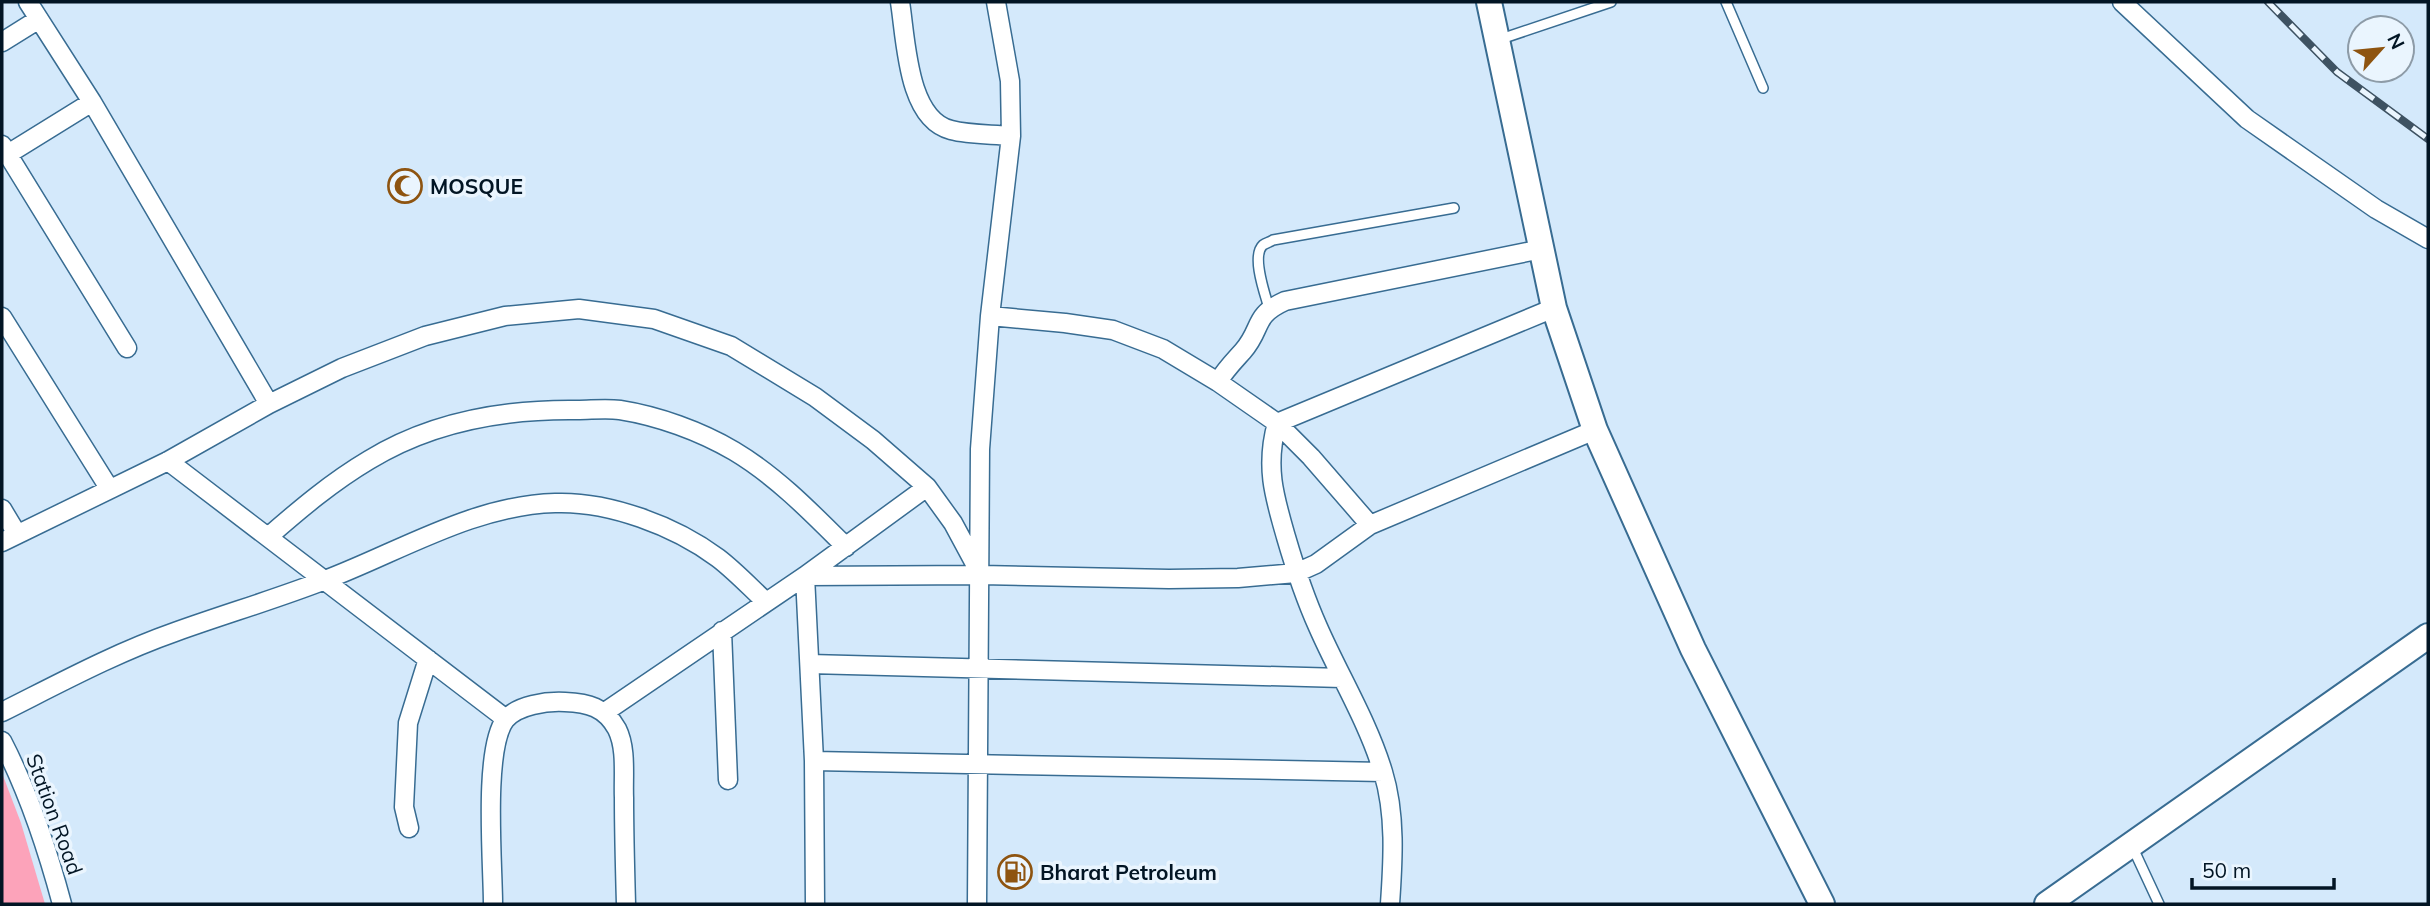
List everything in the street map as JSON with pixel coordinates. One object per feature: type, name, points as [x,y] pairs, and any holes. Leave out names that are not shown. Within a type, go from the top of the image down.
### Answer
[{"type":"main road","points":[[1489,2],[1554,308],[1595,430],[1693,649],[1822,904]]},
{"type":"main road","points":[[2047,904],[2428,636]]},
{"type":"street","points":[[28,2],[92,102],[269,404]]},
{"type":"street","points":[[900,2],[920,106],[932,120],[950,130],[1011,136]]},
{"type":"street","points":[[977,904],[976,670],[981,575],[980,449],[990,316],[1011,136],[1010,81],[996,2]]},
{"type":"street","points":[[2122,2],[2247,120],[2376,209],[2428,239]]},
{"type":"street","points":[[2,42],[39,19]]},
{"type":"street","points":[[92,102],[5,150],[127,348]]},
{"type":"street","points":[[1218,382],[1225,370],[1244,350],[1269,308],[1285,301],[1542,249]]},
{"type":"street","points":[[1277,424],[1554,308]]},
{"type":"street","points":[[2,509],[10,538],[168,461],[269,404],[342,368],[425,336],[505,316],[579,309],[654,319],[731,346],[815,397],[873,440],[927,487],[953,523],[981,575]]},
{"type":"street","points":[[990,316],[1113,330],[1163,349],[1218,382],[1277,424],[1311,457],[1370,525]]},
{"type":"street","points":[[2,317],[109,488]]},
{"type":"street","points":[[268,537],[317,495],[371,459],[428,432],[477,418],[541,409],[619,410],[680,425],[734,451],[789,491],[846,547]]},
{"type":"street","points":[[1277,424],[1271,446],[1270,477],[1296,573],[1383,772],[1390,803],[1393,863],[1390,904]]},
{"type":"street","points":[[805,576],[981,575],[1169,579],[1238,578],[1296,573],[1316,564],[1370,525],[1595,430]]},
{"type":"street","points":[[168,461],[506,719]]},
{"type":"street","points":[[605,712],[805,576],[927,487]]},
{"type":"street","points":[[2,712],[89,668],[173,632],[326,580],[459,524],[507,510],[556,503],[615,509],[666,526],[718,558],[765,601]]},
{"type":"street","points":[[805,576],[814,761],[815,904]]},
{"type":"street","points":[[722,631],[728,780]]},
{"type":"street","points":[[409,828],[404,807],[408,723],[428,659]]},
{"type":"street","points":[[810,664],[1342,678]]},
{"type":"street","points":[[493,904],[492,776],[497,739],[506,719],[524,708],[552,701],[586,703],[605,712],[618,731],[623,757],[626,904]]},
{"type":"street","name":"Station Road","points":[[2,741],[18,771],[46,847],[62,904]]},
{"type":"street","points":[[814,761],[1383,772]]},
{"type":"lane","points":[[1496,41],[1611,2]]},
{"type":"lane","points":[[1726,2],[1763,88]]},
{"type":"lane","points":[[1269,308],[1258,263],[1258,253],[1262,245],[1273,240],[1454,208]]},
{"type":"lane","points":[[2131,844],[2159,904]]},
{"type":"shaded area","points":[[2,773],[21,823],[45,904],[2,904]]},
{"type":"railway","points":[[2268,2],[2337,72],[2428,139]]},
{"type":"place","name":"MOSQUE","points":[[405,186]]},
{"type":"place","name":"Bharat Petroleum","points":[[1015,872]]}]
